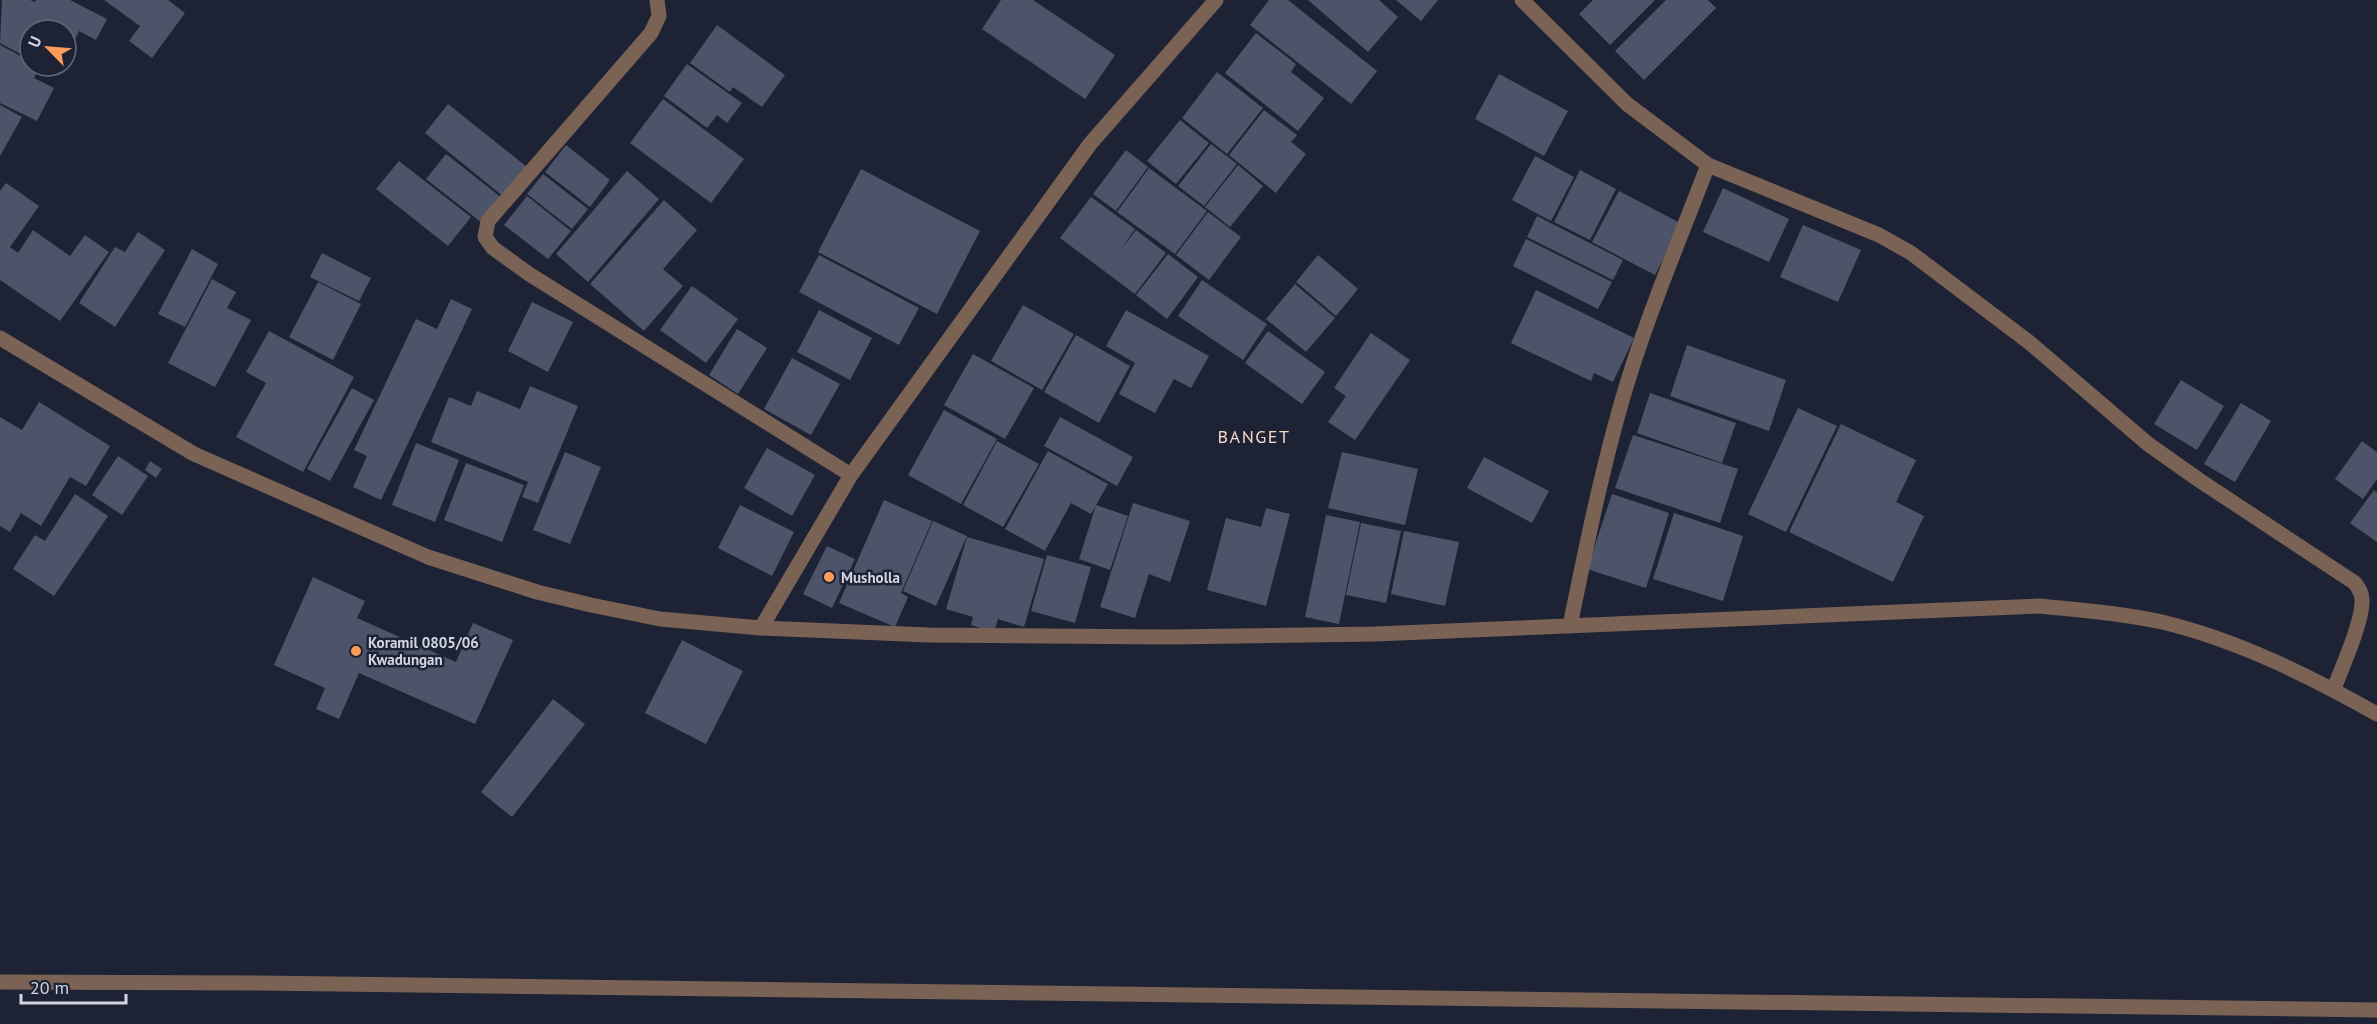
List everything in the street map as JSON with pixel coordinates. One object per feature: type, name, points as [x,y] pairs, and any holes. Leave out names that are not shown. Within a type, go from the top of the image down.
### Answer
[{"type":"street","points":[[657,0],[659,16],[651,33],[488,221],[485,237],[493,248],[529,274],[851,475]]},
{"type":"street","points":[[761,628],[851,475],[1090,144],[1216,0]]},
{"type":"street","points":[[1522,0],[1627,104],[1708,165],[1879,235],[1911,253],[2030,343],[2148,444],[2355,583],[2361,591],[2362,602],[2334,689]]},
{"type":"street","points":[[1570,626],[1597,490],[1621,403],[1642,339],[1708,165]]},
{"type":"street","points":[[0,338],[194,454],[428,557],[537,592],[660,619],[761,628],[929,635],[1168,637],[1375,634],[2050,607],[2115,613],[2163,622],[2224,641],[2334,689],[2377,714]]},
{"type":"street","points":[[0,982],[248,983],[2377,1010]]},
{"type":"building","points":[[2,0],[35,2],[36,0],[70,0],[107,19],[96,40],[79,31],[78,33],[78,18],[18,18],[18,53],[0,43]]},
{"type":"building","points":[[104,0],[168,0],[185,13],[152,58],[129,41],[140,26]]},
{"type":"building","points":[[1001,0],[1033,0],[1115,55],[1085,99],[982,29]]},
{"type":"building","points":[[1269,0],[1288,0],[1377,71],[1351,104],[1250,25]]},
{"type":"building","points":[[1308,0],[1379,0],[1398,17],[1368,52]]},
{"type":"building","points":[[1396,0],[1438,0],[1421,21]]},
{"type":"building","points":[[1593,0],[1655,0],[1610,45],[1579,14]]},
{"type":"building","points":[[1666,0],[1708,0],[1716,8],[1644,80],[1615,51]]},
{"type":"building","points":[[717,25],[785,75],[762,107],[733,87],[730,92],[690,63]]},
{"type":"building","points":[[1256,33],[1296,64],[1291,72],[1324,98],[1298,131],[1225,73]]},
{"type":"building","points":[[0,45],[18,55],[18,78],[34,78],[54,88],[37,121],[0,103]]},
{"type":"building","points":[[687,64],[742,103],[727,123],[717,115],[707,128],[664,96]]},
{"type":"building","points":[[1217,72],[1263,108],[1227,154],[1182,118]]},
{"type":"building","points":[[1499,74],[1568,111],[1544,156],[1475,119]]},
{"type":"building","points":[[663,99],[744,159],[711,203],[630,143]]},
{"type":"building","points":[[448,104],[527,167],[504,197],[425,133]]},
{"type":"building","points":[[0,105],[22,117],[0,156]]},
{"type":"building","points":[[1264,110],[1297,135],[1291,142],[1306,154],[1276,193],[1229,155]]},
{"type":"building","points":[[1180,120],[1209,143],[1176,184],[1147,161]]},
{"type":"building","points":[[1211,144],[1237,164],[1204,206],[1178,186]]},
{"type":"building","points":[[566,145],[610,180],[590,207],[545,172]]},
{"type":"building","points":[[1126,150],[1148,167],[1116,211],[1093,194]]},
{"type":"building","points":[[446,154],[502,198],[482,223],[426,179]]},
{"type":"building","points":[[1535,156],[1574,177],[1551,221],[1512,200]]},
{"type":"building","points":[[399,161],[471,217],[448,246],[376,189]]},
{"type":"building","points":[[1238,165],[1263,186],[1230,227],[1205,207]]},
{"type":"building","points":[[1149,168],[1207,211],[1175,254],[1117,212]]},
{"type":"building","points":[[861,169],[980,231],[937,314],[818,252]]},
{"type":"building","points":[[1580,170],[1616,189],[1590,240],[1554,222]]},
{"type":"building","points":[[627,171],[659,199],[588,282],[556,254]]},
{"type":"building","points":[[543,174],[588,209],[572,229],[527,194]]},
{"type":"building","points":[[6,183],[39,206],[10,247],[18,253],[33,230],[70,256],[85,235],[109,252],[60,321],[0,280],[0,191]]},
{"type":"building","points":[[1723,188],[1789,219],[1769,262],[1703,232]]},
{"type":"building","points":[[1619,191],[1682,224],[1655,275],[1592,242]]},
{"type":"building","points":[[527,196],[571,231],[548,259],[504,225]]},
{"type":"building","points":[[1091,197],[1135,229],[1119,252],[1136,230],[1166,253],[1135,294],[1060,238]]},
{"type":"building","points":[[664,200],[697,230],[663,269],[683,286],[644,331],[590,284]]},
{"type":"building","points":[[1208,212],[1241,237],[1209,280],[1176,255]]},
{"type":"building","points":[[1537,216],[1623,260],[1613,280],[1527,237]]},
{"type":"building","points":[[1803,225],[1861,250],[1838,302],[1780,277]]},
{"type":"building","points":[[138,232],[165,250],[115,327],[79,303],[115,247],[125,252]]},
{"type":"building","points":[[1526,239],[1612,282],[1598,309],[1513,266]]},
{"type":"building","points":[[192,249],[218,264],[185,327],[158,314]]},
{"type":"building","points":[[322,253],[371,278],[359,301],[310,277]]},
{"type":"building","points":[[1168,254],[1198,277],[1167,319],[1136,295]]},
{"type":"building","points":[[819,255],[919,308],[899,345],[799,292]]},
{"type":"building","points":[[1318,255],[1358,289],[1336,316],[1296,282]]},
{"type":"building","points":[[212,279],[236,292],[227,308],[251,320],[215,387],[168,363]]},
{"type":"building","points":[[1202,280],[1267,324],[1243,360],[1178,316]]},
{"type":"building","points":[[318,282],[361,304],[333,360],[289,337]]},
{"type":"building","points":[[1295,284],[1335,318],[1306,352],[1266,319]]},
{"type":"building","points":[[692,286],[738,319],[706,363],[660,330]]},
{"type":"building","points":[[1536,290],[1634,338],[1613,382],[1594,373],[1591,381],[1511,343]]},
{"type":"building","points":[[451,299],[472,309],[381,500],[353,487],[367,456],[354,450],[416,319],[437,329]]},
{"type":"building","points":[[532,302],[573,322],[548,372],[508,351]]},
{"type":"building","points":[[1023,305],[1074,334],[1042,390],[991,361]]},
{"type":"building","points":[[819,310],[872,338],[850,380],[797,352]]},
{"type":"building","points":[[1126,310],[1209,356],[1191,388],[1174,379],[1155,413],[1119,394],[1135,363],[1106,346]]},
{"type":"building","points":[[737,329],[767,348],[738,394],[709,375]]},
{"type":"building","points":[[269,331],[354,377],[303,472],[236,437],[266,383],[246,372]]},
{"type":"building","points":[[1268,331],[1325,372],[1302,404],[1245,363]]},
{"type":"building","points":[[1371,333],[1410,360],[1355,440],[1328,422],[1346,396],[1334,388]]},
{"type":"building","points":[[1076,335],[1130,366],[1099,423],[1044,392]]},
{"type":"building","points":[[1687,345],[1786,380],[1769,431],[1670,396]]},
{"type":"building","points":[[973,354],[1034,388],[1005,439],[944,405]]},
{"type":"building","points":[[792,358],[840,384],[811,435],[764,409]]},
{"type":"building","points":[[2181,380],[2224,406],[2197,450],[2154,424]]},
{"type":"building","points":[[530,386],[578,406],[538,503],[522,497],[528,482],[431,442],[449,397],[471,406],[477,391],[520,409]]},
{"type":"building","points":[[352,388],[374,400],[330,481],[307,469]]},
{"type":"building","points":[[1650,393],[1736,423],[1722,463],[1637,433]]},
{"type":"building","points":[[39,402],[110,446],[86,486],[70,477],[41,526],[21,513],[10,532],[0,526],[0,417],[22,430]]},
{"type":"building","points":[[2241,403],[2271,421],[2235,482],[2204,464]]},
{"type":"building","points":[[1798,408],[1837,426],[1786,532],[1748,514]]},
{"type":"building","points":[[944,410],[997,439],[961,504],[908,475]]},
{"type":"building","points":[[1060,417],[1133,457],[1117,486],[1044,446]]},
{"type":"building","points":[[1841,424],[1916,460],[1896,502],[1924,516],[1893,582],[1789,532]]},
{"type":"building","points":[[1633,435],[1738,469],[1720,523],[1615,488]]},
{"type":"building","points":[[997,441],[1039,464],[1003,527],[963,505]]},
{"type":"building","points":[[2362,441],[2377,452],[2377,479],[2363,499],[2335,479]]},
{"type":"building","points":[[416,443],[459,460],[435,522],[392,505]]},
{"type":"building","points":[[767,448],[815,475],[792,516],[744,488]]},
{"type":"building","points":[[1048,451],[1108,484],[1091,514],[1071,503],[1045,551],[1005,529]]},
{"type":"building","points":[[565,452],[601,467],[570,544],[533,530]]},
{"type":"building","points":[[1342,452],[1418,469],[1405,525],[1328,508]]},
{"type":"building","points":[[118,456],[148,476],[122,515],[92,495]]},
{"type":"building","points":[[1484,457],[1549,491],[1532,523],[1467,488]]},
{"type":"building","points":[[150,461],[162,469],[156,478],[145,470]]},
{"type":"building","points":[[466,463],[524,485],[502,542],[444,520]]},
{"type":"building","points":[[2374,490],[2377,493],[2377,542],[2350,523]]},
{"type":"building","points":[[75,494],[108,516],[54,596],[13,569],[35,535],[45,541]]},
{"type":"building","points":[[1612,494],[1669,513],[1646,588],[1587,569]]},
{"type":"building","points":[[884,500],[932,521],[901,593],[908,597],[895,627],[839,603]]},
{"type":"building","points":[[1133,503],[1190,521],[1170,582],[1149,574],[1135,618],[1100,607]]},
{"type":"building","points":[[740,505],[794,532],[772,576],[718,548]]},
{"type":"building","points":[[1096,505],[1128,516],[1110,570],[1079,559]]},
{"type":"building","points":[[1266,508],[1290,514],[1266,606],[1207,590],[1226,518],[1261,527]]},
{"type":"building","points":[[1674,513],[1743,536],[1723,601],[1653,579]]},
{"type":"building","points":[[1326,515],[1360,522],[1339,624],[1305,617]]},
{"type":"building","points":[[933,521],[967,536],[936,606],[903,591]]},
{"type":"building","points":[[1361,523],[1401,531],[1386,603],[1346,595]]},
{"type":"building","points":[[1404,531],[1459,542],[1445,606],[1391,594]]},
{"type":"building","points":[[967,537],[1044,559],[1024,627],[998,619],[994,632],[971,625],[973,617],[946,609]]},
{"type":"building","name":"Musholla","points":[[827,546],[855,559],[832,608],[803,594]]},
{"type":"building","points":[[1047,555],[1091,567],[1075,623],[1031,611]]},
{"type":"building","name":"Koramil 0805/06 Kwadungan","points":[[313,577],[365,601],[357,618],[456,662],[473,623],[513,640],[475,724],[359,673],[339,719],[316,709],[325,688],[274,665]]},
{"type":"building","points":[[682,640],[743,671],[706,744],[645,713]]},
{"type":"building","points":[[553,699],[585,724],[512,817],[481,792]]},
{"type":"place","name":"Musholla","points":[[829,577]]},
{"type":"place","name":"Koramil 0805/06 Kwadungan","points":[[356,651]]},
{"type":"district","name":"BANGET","points":[[1254,436]]}]
